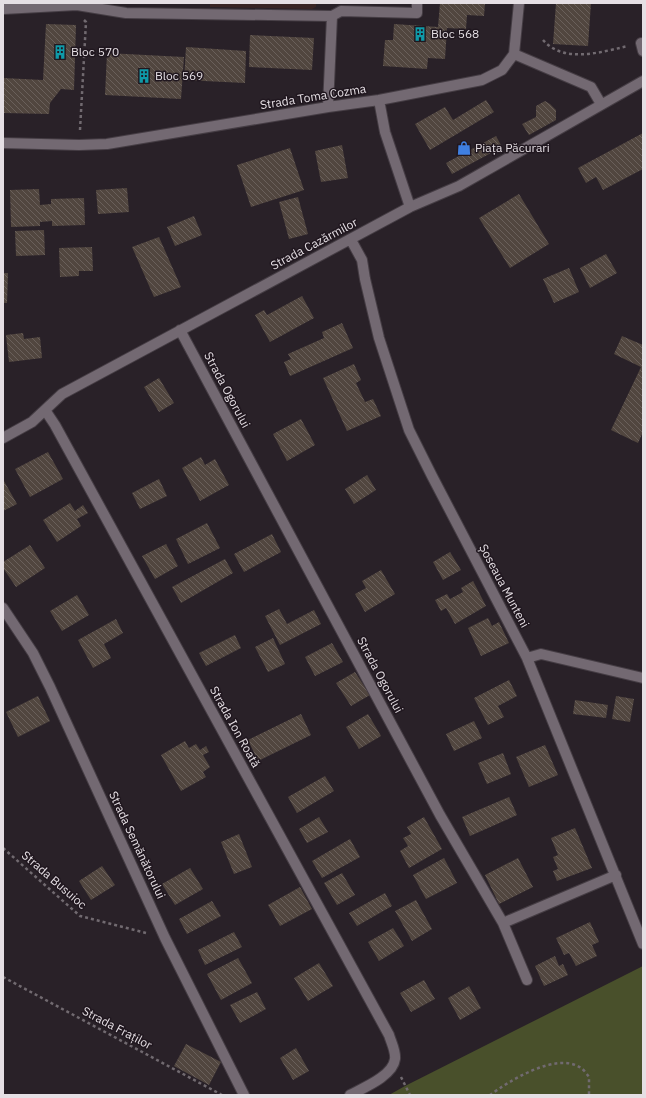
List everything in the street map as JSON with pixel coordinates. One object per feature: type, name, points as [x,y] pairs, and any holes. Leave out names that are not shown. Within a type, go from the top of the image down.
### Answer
[{"type":"street","points":[[3,9],[76,5],[126,13],[332,16],[340,11],[417,13],[417,3]]},
{"type":"street","points":[[519,3],[514,54],[591,87],[601,104]]},
{"type":"street","points":[[328,107],[332,16]]},
{"type":"street","name":"Strada Toma Cozma","points":[[3,144],[107,144],[328,107],[379,100],[482,80],[502,70],[514,54]]},
{"type":"street","name":"Strada Cazărmilor","points":[[3,438],[32,422],[62,394],[410,207],[459,186],[643,81]]},
{"type":"street","points":[[379,100],[385,132],[410,207]]},
{"type":"street","name":"Șoseaua Munteni","points":[[351,240],[362,260],[379,338],[409,430],[435,483],[527,658],[643,944]]},
{"type":"street","name":"Strada Ogorului","points":[[180,330],[440,815],[503,923],[527,980]]},
{"type":"street","name":"Strada Ion Roată","points":[[45,410],[59,432],[385,1028],[394,1049],[395,1059],[391,1069],[382,1077],[350,1095]]},
{"type":"street","name":"Strada Semănătorului","points":[[3,608],[33,653],[50,687],[165,938],[244,1095]]},
{"type":"street","points":[[527,658],[541,654],[643,678]]},
{"type":"street","points":[[503,923],[616,875]]},
{"type":"path","points":[[76,5],[86,22],[79,145]]},
{"type":"path","points":[[543,40],[549,47],[561,52],[587,55],[642,47]]},
{"type":"path","name":"Strada Busuioc","points":[[3,848],[80,916],[165,938]]},
{"type":"path","name":"Strada Fraților","points":[[3,977],[222,1095]]},
{"type":"path","points":[[490,1095],[507,1082],[550,1064],[567,1063],[581,1068],[589,1077],[589,1095]]},
{"type":"shaded area","points":[[210,3],[316,3],[316,7],[312,9],[210,7]]},
{"type":"green space","points":[[643,966],[643,1095],[389,1095],[405,1086]]},
{"type":"building","name":"Bloc 568","points":[[440,3],[485,3],[484,16],[467,15],[466,29],[447,28],[445,59],[428,58],[427,69],[383,66],[385,40],[393,40],[394,24],[438,27]]},
{"type":"building","points":[[556,3],[591,3],[588,46],[553,44]]},
{"type":"building","name":"Bloc 570","points":[[46,24],[76,25],[74,90],[61,89],[50,103],[49,114],[3,113],[3,78],[43,80]]},
{"type":"building","points":[[250,35],[314,38],[312,70],[249,67]]},
{"type":"building","name":"Bloc 569","points":[[186,47],[246,51],[245,83],[184,80]]},
{"type":"building","name":"Bloc 569","points":[[107,53],[184,57],[181,99],[105,95]]},
{"type":"building","points":[[486,100],[494,112],[430,150],[415,124],[445,107],[453,120]]},
{"type":"building","points":[[545,101],[556,110],[556,120],[529,135],[522,124],[536,117],[536,106]]},
{"type":"building","points":[[643,133],[643,169],[603,190],[596,177],[586,183],[578,168]]},
{"type":"building","points":[[496,136],[502,147],[452,174],[446,163]]},
{"type":"building","points":[[342,145],[348,178],[321,182],[315,151]]},
{"type":"building","points":[[290,148],[304,190],[251,207],[237,165]]},
{"type":"building","points":[[127,188],[129,212],[98,214],[96,190]]},
{"type":"building","points":[[39,189],[40,205],[51,204],[51,199],[84,198],[85,225],[52,226],[52,221],[40,222],[40,226],[11,227],[10,190]]},
{"type":"building","points":[[519,194],[549,244],[510,268],[479,218]]},
{"type":"building","points":[[298,197],[308,234],[289,239],[279,202]]},
{"type":"building","points":[[194,216],[202,235],[175,246],[167,227]]},
{"type":"building","points":[[44,230],[45,255],[16,256],[15,231]]},
{"type":"building","points":[[159,237],[181,287],[154,297],[132,247]]},
{"type":"building","points":[[92,247],[93,271],[79,271],[79,276],[60,277],[59,248]]},
{"type":"building","points":[[606,254],[617,273],[590,288],[580,268]]},
{"type":"building","points":[[569,268],[579,292],[554,303],[543,279]]},
{"type":"building","points":[[3,273],[8,273],[7,303],[3,303]]},
{"type":"building","points":[[302,296],[314,318],[270,342],[255,315],[264,310],[267,315]]},
{"type":"building","points":[[342,323],[353,348],[290,376],[284,362],[291,359],[288,354],[324,338],[322,332]]},
{"type":"building","points":[[23,333],[24,339],[40,337],[42,358],[9,362],[6,335]]},
{"type":"building","points":[[622,336],[643,345],[643,432],[638,443],[611,430],[641,367],[614,354]]},
{"type":"building","points":[[354,364],[361,380],[356,383],[365,402],[373,399],[381,416],[347,431],[323,378]]},
{"type":"building","points":[[159,378],[174,403],[159,412],[144,387]]},
{"type":"building","points":[[301,419],[315,445],[287,461],[273,434]]},
{"type":"building","points":[[48,452],[63,479],[30,497],[15,469]]},
{"type":"building","points":[[201,457],[205,465],[215,459],[229,485],[200,501],[182,468]]},
{"type":"building","points":[[367,475],[376,490],[354,504],[345,489]]},
{"type":"building","points":[[159,479],[167,496],[140,509],[132,493]]},
{"type":"building","points":[[4,481],[17,504],[3,511],[3,482]]},
{"type":"building","points":[[70,503],[75,511],[83,505],[88,513],[77,519],[81,526],[57,542],[43,520]]},
{"type":"building","points":[[207,523],[220,548],[188,564],[176,539]]},
{"type":"building","points":[[272,534],[281,552],[244,572],[234,554]]},
{"type":"building","points":[[166,544],[178,566],[155,579],[142,556]]},
{"type":"building","points":[[30,545],[45,568],[16,587],[3,568],[3,562]]},
{"type":"building","points":[[450,552],[461,570],[443,580],[433,562]]},
{"type":"building","points":[[225,559],[233,573],[181,603],[172,587]]},
{"type":"building","points":[[381,570],[395,594],[365,612],[355,594],[366,588],[362,581]]},
{"type":"building","points":[[473,581],[486,606],[455,624],[446,608],[441,611],[435,600],[447,594],[450,599],[463,592],[461,588]]},
{"type":"building","points":[[77,595],[89,615],[62,631],[50,611]]},
{"type":"building","points":[[279,609],[287,624],[314,610],[321,624],[280,645],[265,616]]},
{"type":"building","points":[[488,618],[492,626],[499,622],[509,643],[481,656],[468,628]]},
{"type":"building","points":[[116,619],[123,633],[104,644],[111,658],[93,668],[78,640]]},
{"type":"building","points":[[235,635],[241,648],[206,666],[199,653]]},
{"type":"building","points":[[273,638],[285,664],[268,672],[255,647]]},
{"type":"building","points":[[332,643],[343,662],[315,676],[305,657]]},
{"type":"building","points":[[355,672],[370,695],[351,706],[336,683]]},
{"type":"building","points":[[509,680],[517,696],[498,706],[504,717],[488,725],[474,698]]},
{"type":"building","points":[[38,696],[50,721],[18,737],[6,712]]},
{"type":"building","points":[[616,696],[634,699],[630,722],[612,719]]},
{"type":"building","points":[[575,700],[608,705],[606,718],[573,714]]},
{"type":"building","points":[[301,714],[311,735],[258,761],[248,740]]},
{"type":"building","points":[[368,714],[381,736],[359,749],[346,727]]},
{"type":"building","points":[[474,721],[482,738],[454,751],[446,734]]},
{"type":"building","points":[[185,741],[189,748],[196,744],[200,750],[206,746],[209,752],[203,755],[210,767],[203,772],[206,777],[181,791],[161,755]]},
{"type":"building","points":[[545,745],[558,775],[529,787],[516,757]]},
{"type":"building","points":[[503,753],[511,774],[487,784],[478,763]]},
{"type":"building","points":[[325,776],[334,791],[297,813],[288,797]]},
{"type":"building","points":[[509,797],[517,815],[470,836],[462,817]]},
{"type":"building","points":[[319,817],[328,832],[307,843],[299,829]]},
{"type":"building","points":[[424,817],[442,849],[409,868],[400,851],[408,846],[403,838],[411,834],[407,827]]},
{"type":"building","points":[[575,828],[592,868],[557,881],[553,871],[558,869],[553,857],[558,855],[551,838]]},
{"type":"building","points":[[239,834],[252,867],[234,874],[221,842]]},
{"type":"building","points":[[350,839],[360,857],[322,878],[312,861]]},
{"type":"building","points":[[444,858],[457,883],[426,899],[413,875]]},
{"type":"building","points":[[518,858],[533,887],[499,904],[485,875]]},
{"type":"building","points":[[102,866],[115,885],[91,900],[79,881]]},
{"type":"building","points":[[190,868],[203,889],[175,905],[162,884]]},
{"type":"building","points":[[342,873],[355,895],[337,905],[324,883]]},
{"type":"building","points":[[300,887],[312,909],[280,926],[268,905]]},
{"type":"building","points":[[385,893],[392,906],[357,926],[349,913]]},
{"type":"building","points":[[416,900],[432,929],[412,941],[395,911]]},
{"type":"building","points":[[212,901],[221,916],[187,934],[179,919]]},
{"type":"building","points":[[590,922],[599,942],[592,945],[597,956],[576,966],[569,953],[564,955],[556,938]]},
{"type":"building","points":[[393,928],[404,946],[379,961],[368,942]]},
{"type":"building","points":[[234,932],[242,947],[205,965],[198,950]]},
{"type":"building","points":[[555,956],[559,966],[563,964],[568,975],[544,986],[535,966]]},
{"type":"building","points":[[238,958],[252,983],[221,1000],[207,974]]},
{"type":"building","points":[[319,963],[333,986],[308,1001],[294,978]]},
{"type":"building","points":[[424,980],[435,999],[411,1012],[400,993]]},
{"type":"building","points":[[469,986],[481,1008],[460,1020],[448,998]]},
{"type":"building","points":[[257,992],[266,1009],[240,1023],[230,1005]]},
{"type":"building","points":[[186,1044],[221,1062],[209,1085],[174,1066]]},
{"type":"building","points":[[296,1048],[309,1071],[293,1080],[280,1058]]},
{"type":"place","name":"Bloc 568","points":[[420,34]]},
{"type":"place","name":"Bloc 570","points":[[60,52]]},
{"type":"place","name":"Bloc 569","points":[[144,76]]},
{"type":"place","name":"Piața Păcurari","points":[[464,148]]}]
